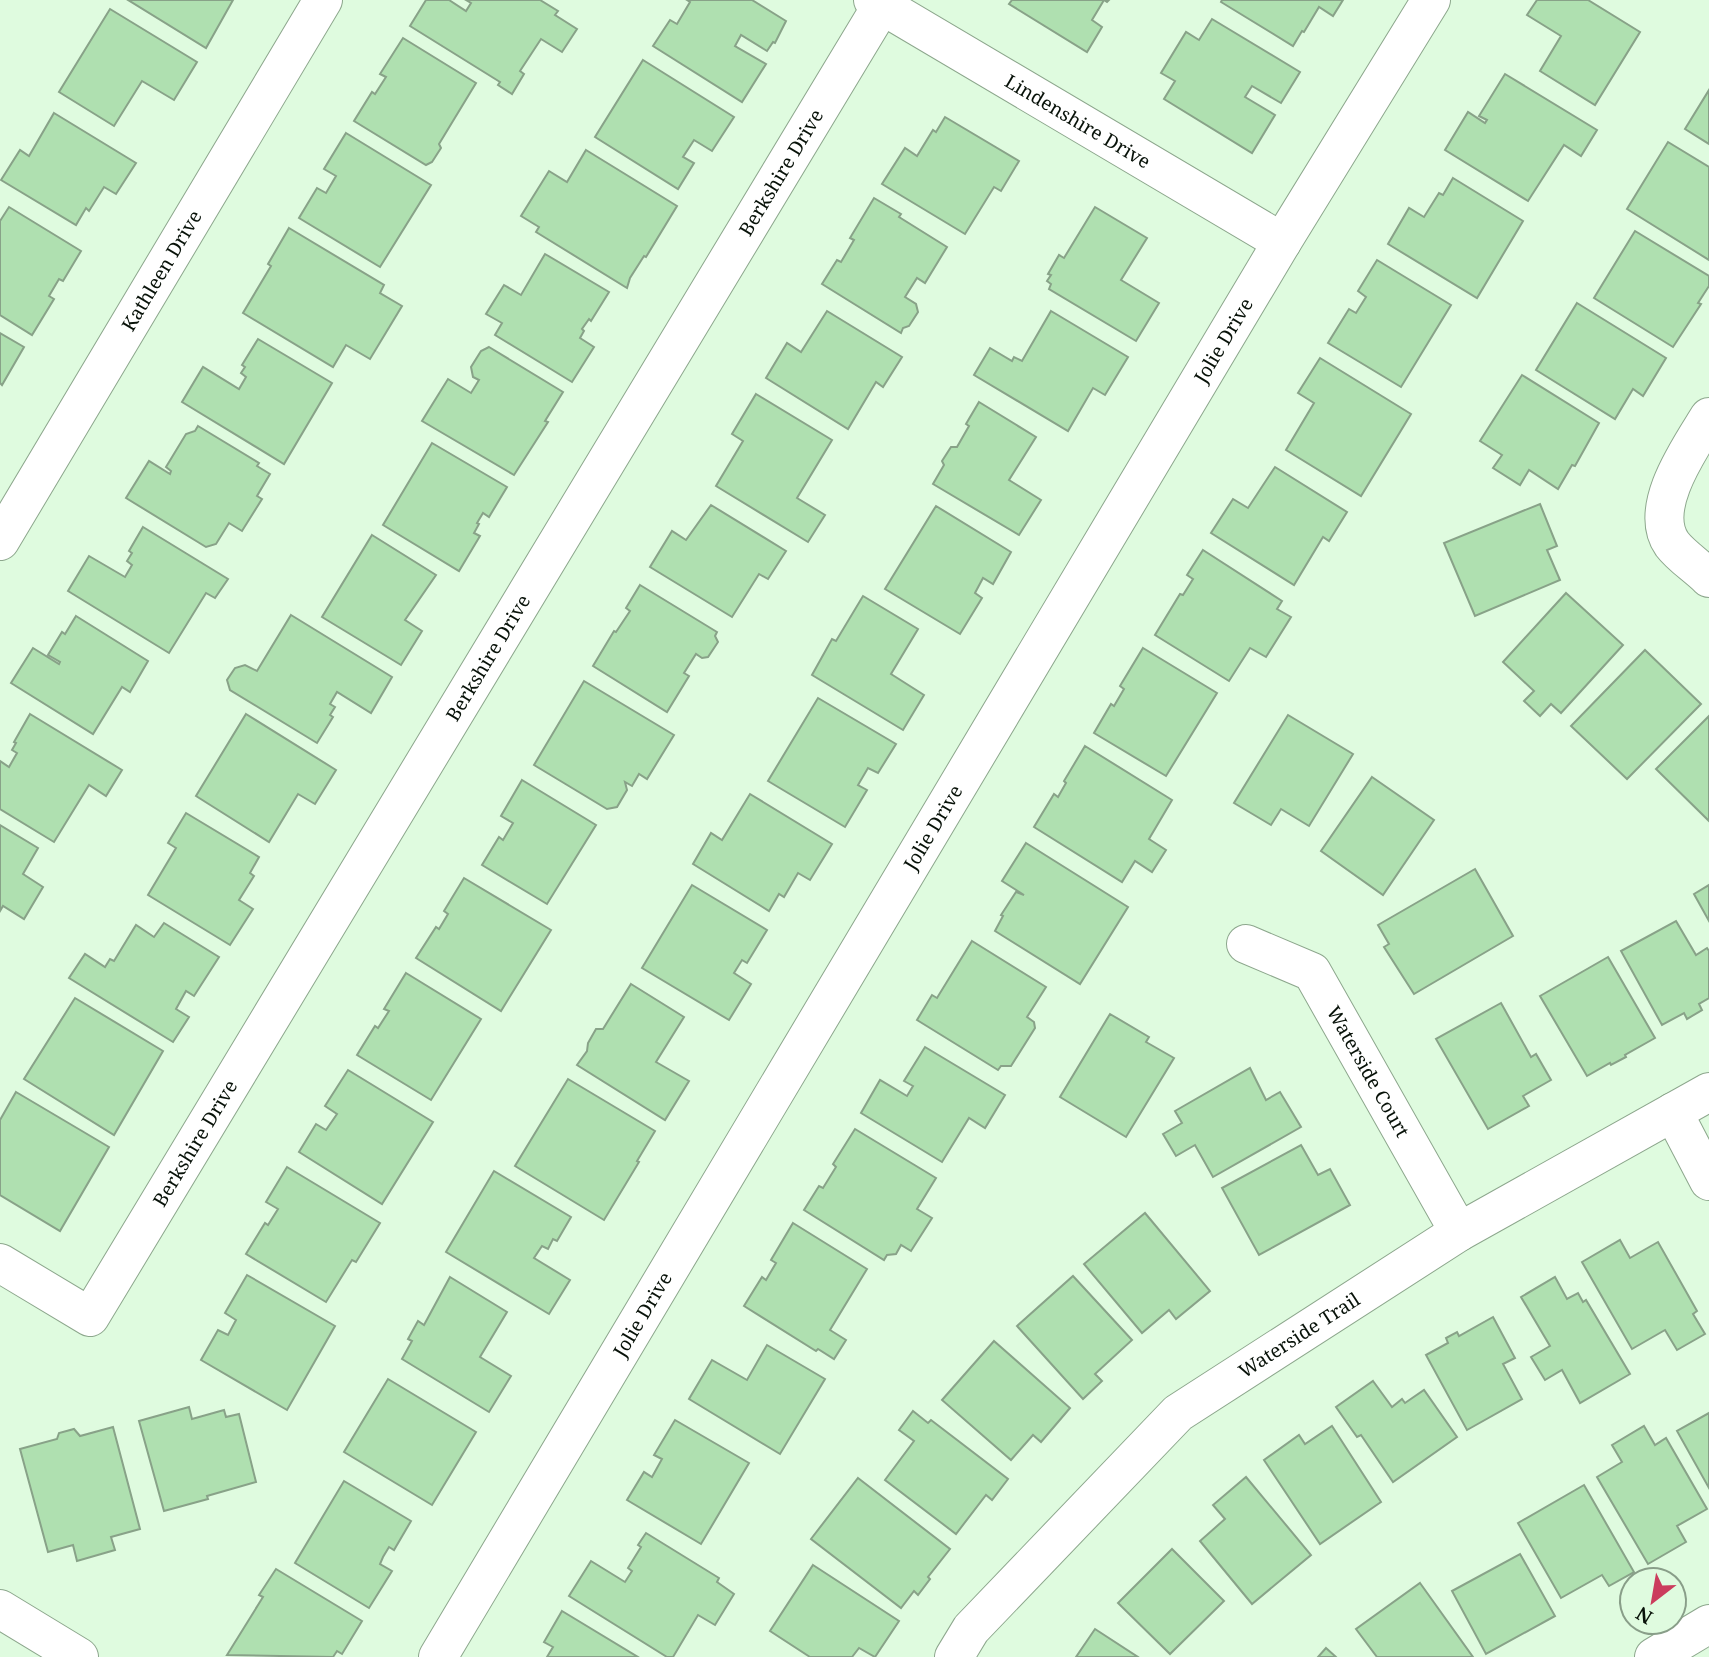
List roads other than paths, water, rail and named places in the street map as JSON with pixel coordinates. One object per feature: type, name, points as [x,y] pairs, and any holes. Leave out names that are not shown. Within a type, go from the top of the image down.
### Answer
[{"type":"street","name":"Kathleen Drive","points":[[0,541],[323,0]]},
{"type":"street","name":"Jolie Drive","points":[[438,1657],[1282,242],[1431,0]]},
{"type":"street","name":"Lindenshire Drive","points":[[880,2],[1282,242]]},
{"type":"street","name":"Berkshire Drive","points":[[0,1263],[90,1317],[880,2]]},
{"type":"street","points":[[1709,417],[1682,462],[1666,500],[1664,522],[1672,543],[1709,578]]},
{"type":"street","name":"Waterside Court","points":[[1246,944],[1311,972],[1459,1232]]},
{"type":"street","name":"Waterside Trail","points":[[954,1657],[971,1629],[1178,1413],[1459,1232],[1709,1092]]},
{"type":"street","points":[[1673,1112],[1709,1181]]},
{"type":"street","points":[[0,1609],[79,1657]]},
{"type":"street","points":[[1654,1657],[1709,1624]]}]
